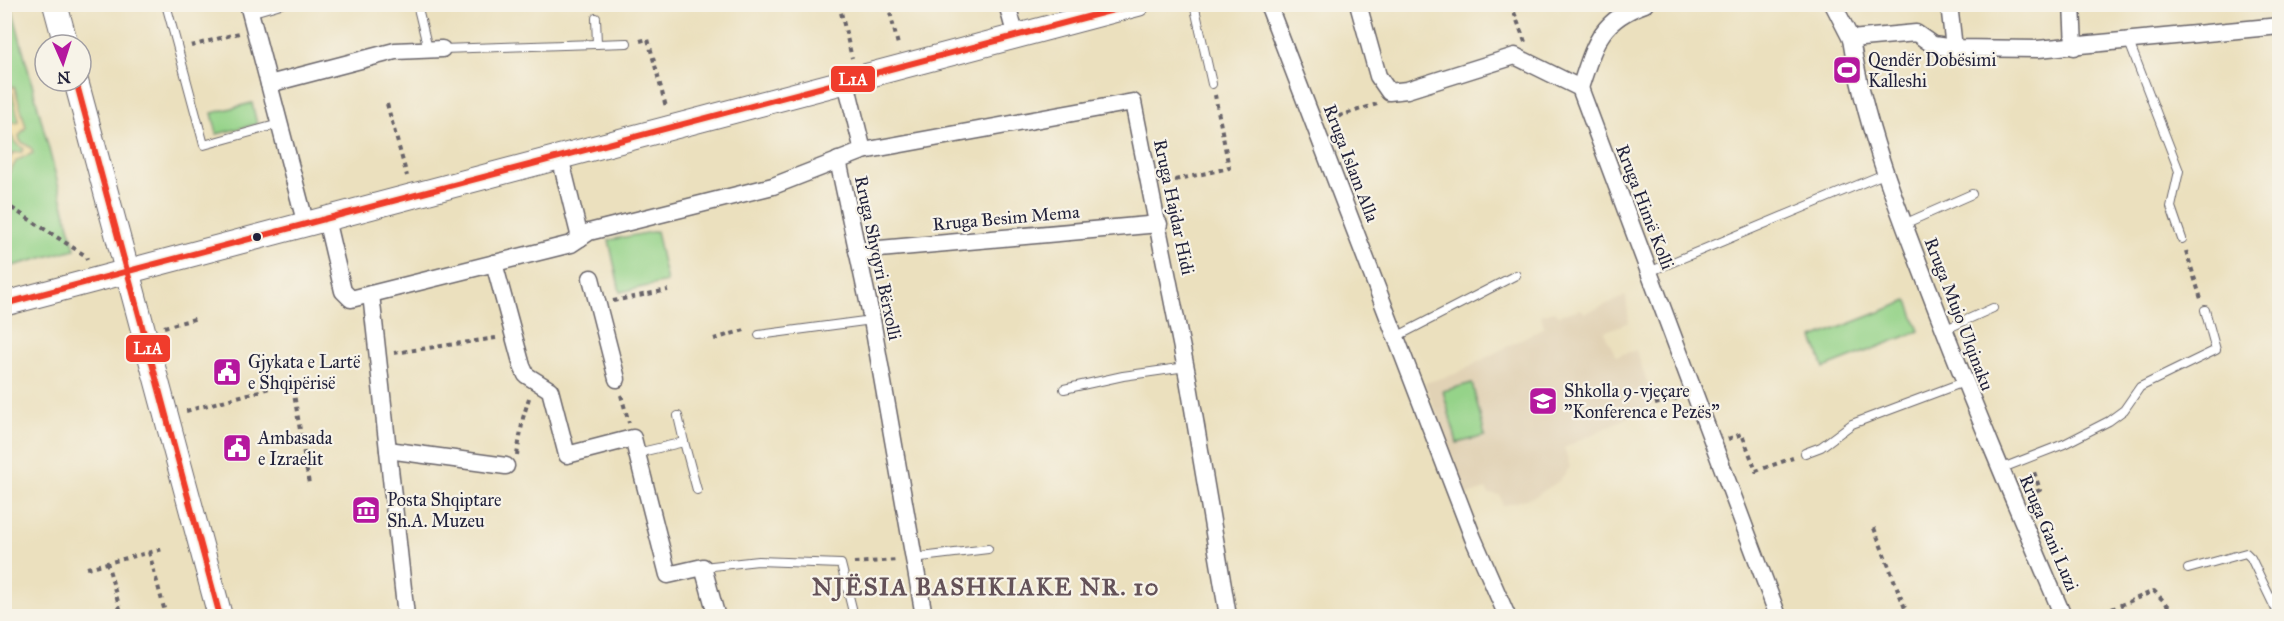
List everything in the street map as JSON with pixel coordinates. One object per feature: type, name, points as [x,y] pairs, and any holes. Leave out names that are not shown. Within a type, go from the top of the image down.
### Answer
[{"type":"street","points":[[55,4],[63,33]]},
{"type":"street","points":[[1007,4],[1016,37]]},
{"type":"street","points":[[4,304],[1138,4]]},
{"type":"street","name":"Rruga Islam Alla","points":[[1268,4],[1473,538],[1507,616]]},
{"type":"street","points":[[1358,4],[1378,76],[1389,92],[1407,90],[1515,56],[1580,88],[1592,50],[1601,32],[1611,21],[1625,12],[1645,4]]},
{"type":"street","name":"Rruga Mujo Ulqinaku","points":[[1833,4],[1851,39],[1866,115],[1884,174],[2000,469]]},
{"type":"street","points":[[1949,4],[1954,48]]},
{"type":"street","points":[[2072,4],[2074,47]]},
{"type":"street","points":[[251,15],[279,124],[316,222]]},
{"type":"street","points":[[1851,39],[1916,33],[1932,45],[1954,48],[2074,47],[2280,26]]},
{"type":"street","points":[[269,84],[395,51],[435,49]]},
{"type":"street","points":[[846,82],[863,151]]},
{"type":"street","name":"Rruga Himë Kolli","points":[[1580,88],[1778,616]]},
{"type":"street","points":[[79,93],[220,616]]},
{"type":"street","name":"Rruga Hajdar Hidi","points":[[838,160],[863,151],[1133,102],[1186,367],[1228,616]]},
{"type":"street","points":[[560,157],[580,238]]},
{"type":"street","name":"Rruga Shyqyri Bërxolli","points":[[316,222],[346,297],[351,299],[571,244],[589,232],[772,186],[838,160],[872,320],[924,616]]},
{"type":"street","name":"Rruga Besim Mema","points":[[857,251],[1159,224]]},
{"type":"street","points":[[494,263],[522,366],[526,375],[550,390],[567,455],[635,446],[668,575],[703,567],[716,614],[714,616]]},
{"type":"street","points":[[591,278],[617,379]]},
{"type":"street","points":[[371,294],[406,616]]},
{"type":"street","points":[[388,450],[506,466]]},
{"type":"street","name":"Rruga Gani Luzi","points":[[2000,469],[2063,616]]},
{"type":"lane","points":[[251,15],[281,4]]},
{"type":"lane","points":[[417,4],[435,49],[627,43]]},
{"type":"lane","points":[[1194,4],[1212,84]]},
{"type":"lane","points":[[167,8],[204,145],[279,124]]},
{"type":"lane","points":[[596,18],[597,44]]},
{"type":"lane","points":[[2129,42],[2179,171],[2171,207],[2182,239]]},
{"type":"lane","points":[[1649,272],[1884,174]]},
{"type":"lane","points":[[1903,225],[1971,194]]},
{"type":"lane","points":[[1396,337],[1516,275]]},
{"type":"lane","points":[[1944,330],[1993,308]]},
{"type":"lane","name":"Rruga Gani Luzi","points":[[2000,469],[2109,421],[2124,410],[2140,387],[2216,350],[2205,310]]},
{"type":"lane","points":[[759,335],[872,320]]},
{"type":"lane","points":[[1064,389],[1123,375],[1186,367]]},
{"type":"lane","points":[[1805,453],[1821,447],[1852,424],[1964,382]]},
{"type":"lane","points":[[678,416],[697,490]]},
{"type":"lane","points":[[635,446],[684,442]]},
{"type":"lane","points":[[913,558],[988,549]]},
{"type":"lane","points":[[2188,569],[2246,553],[2251,558],[2279,616]]},
{"type":"lane","points":[[703,567],[758,561],[841,564],[854,616]]},
{"type":"path","points":[[839,4],[852,58]]},
{"type":"path","points":[[888,4],[899,46]]},
{"type":"path","points":[[1511,4],[1533,66]]},
{"type":"path","points":[[178,50],[251,15]]},
{"type":"path","points":[[627,43],[648,39],[666,107]]},
{"type":"path","points":[[1151,186],[1229,168],[1212,84]]},
{"type":"path","points":[[1315,124],[1383,102],[1389,92]]},
{"type":"path","points":[[387,104],[407,177]]},
{"type":"path","points":[[4,202],[86,256]]},
{"type":"path","points":[[2182,239],[2205,310]]},
{"type":"path","points":[[597,304],[668,290]]},
{"type":"path","points":[[160,328],[198,318]]},
{"type":"path","points":[[714,339],[757,326],[759,335]]},
{"type":"path","points":[[378,355],[494,339],[513,333]]},
{"type":"path","points":[[617,379],[635,446]]},
{"type":"path","points":[[506,466],[518,455],[523,418],[534,381]]},
{"type":"path","points":[[185,412],[292,382],[309,484]]},
{"type":"path","points":[[1713,445],[1742,434],[1756,471],[1805,453]]},
{"type":"path","points":[[2014,500],[2040,490],[2029,458]]},
{"type":"path","points":[[1874,528],[1908,616]]},
{"type":"path","points":[[87,568],[163,549]]},
{"type":"path","points":[[149,552],[166,616]]},
{"type":"path","points":[[841,564],[913,558]]},
{"type":"path","points":[[107,562],[122,616]]},
{"type":"path","points":[[2095,616],[2154,591],[2178,616]]},
{"type":"path","points":[[1830,616],[1838,614],[1839,616]]},
{"type":"shaded area","name":"Shkolla 9-vjeçare \"Konferenca e Pezës\"","points":[[1626,296],[1629,322],[1604,332],[1616,356],[1636,350],[1655,404],[1564,448],[1570,467],[1559,481],[1536,496],[1503,506],[1500,495],[1489,494],[1486,489],[1466,495],[1425,383],[1455,374],[1544,327],[1541,315],[1554,311],[1559,315],[1581,309],[1585,313]]},
{"type":"green space","points":[[11,4],[75,249],[5,268],[4,5]]},
{"type":"green space","points":[[252,103],[257,124],[217,134],[212,113]]},
{"type":"green space","points":[[656,231],[667,282],[620,292],[609,240]]},
{"type":"green space","points":[[1908,301],[1919,331],[1824,368],[1813,338]]},
{"type":"green space","points":[[1472,383],[1485,436],[1457,443],[1443,391]]},
{"type":"sand","points":[[14,87],[26,127],[19,136],[20,141],[31,148],[33,153],[17,160],[5,179],[5,167],[13,153],[22,152],[24,149],[14,140],[6,124],[5,120],[17,123],[19,120],[12,93],[5,93],[5,88]]},
{"type":"transit line","name":"L1A","points":[[4,304],[1136,4]]},
{"type":"transit line","name":"L1A","points":[[79,93],[220,616]]},
{"type":"place","name":"Qendër Dobësimi Kalleshi","points":[[1847,70]]},
{"type":"place","name":"Gjykata e Lartë e Shqipërisë","points":[[227,372]]},
{"type":"place","name":"Shkolla 9-vjeçare \"Konferenca e Pezës\"","points":[[1543,401]]},
{"type":"place","name":"Ambasada e Izraelit","points":[[237,448]]},
{"type":"place","name":"Posta Shqiptare Sh.A. Muzeu","points":[[366,510]]},
{"type":"district","name":"NJËSIA BASHKIAKE NR. 10","points":[[986,587]]}]
